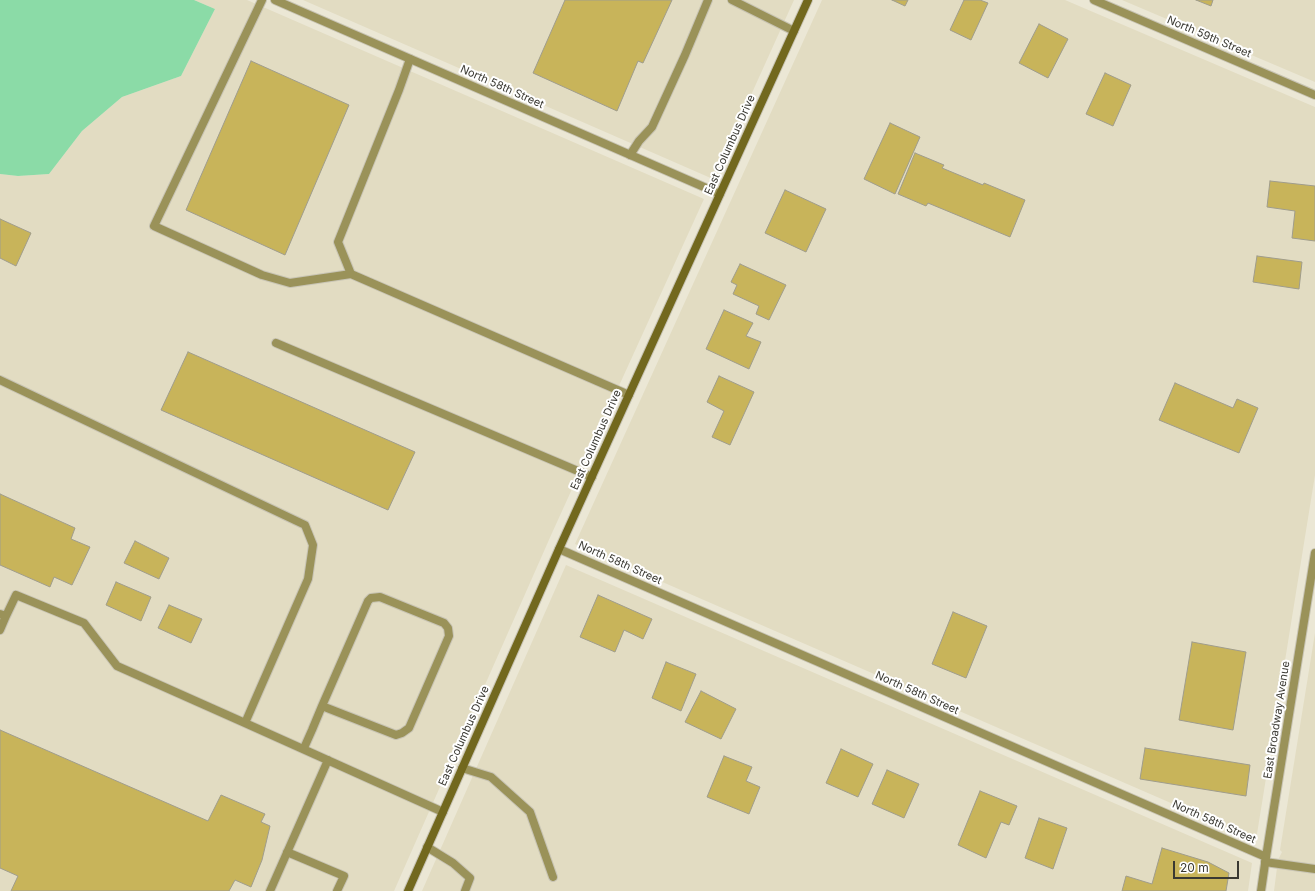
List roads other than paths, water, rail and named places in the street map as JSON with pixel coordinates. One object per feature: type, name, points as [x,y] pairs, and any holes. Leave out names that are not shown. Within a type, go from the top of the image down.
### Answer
[{"type":"main road","name":"East Columbus Drive","points":[[408,891],[559,549],[808,0]]},
{"type":"street","points":[[262,0],[154,226],[262,275],[290,284],[351,274],[629,394]]},
{"type":"street","name":"North 58th Street","points":[[275,0],[720,194]]},
{"type":"street","points":[[630,155],[639,140],[652,127],[708,0]]},
{"type":"street","points":[[732,0],[794,31]]},
{"type":"street","name":"North 59th Street","points":[[1094,0],[1315,95]]},
{"type":"street","points":[[351,274],[338,242],[410,59]]},
{"type":"street","points":[[276,343],[592,477]]},
{"type":"street","points":[[0,380],[304,524],[313,545],[308,579],[245,723]]},
{"type":"street","name":"North 58th Street","points":[[559,549],[1265,859],[1315,869]]},
{"type":"street","name":"East Broadway Avenue","points":[[1261,891],[1265,859],[1312,584],[1315,553]]},
{"type":"street","points":[[0,630],[3,615],[16,595],[84,624],[118,666],[304,748],[443,812]]},
{"type":"street","points":[[304,748],[322,706],[368,601],[371,598],[380,597],[444,623],[448,628],[449,636],[409,728],[402,733],[396,735],[322,706]]},
{"type":"street","points":[[270,891],[328,760]]},
{"type":"street","points":[[462,768],[491,777],[530,812],[553,877]]},
{"type":"street","points":[[427,847],[453,862],[470,878],[465,891]]},
{"type":"street","points":[[287,852],[344,876],[337,891]]}]
